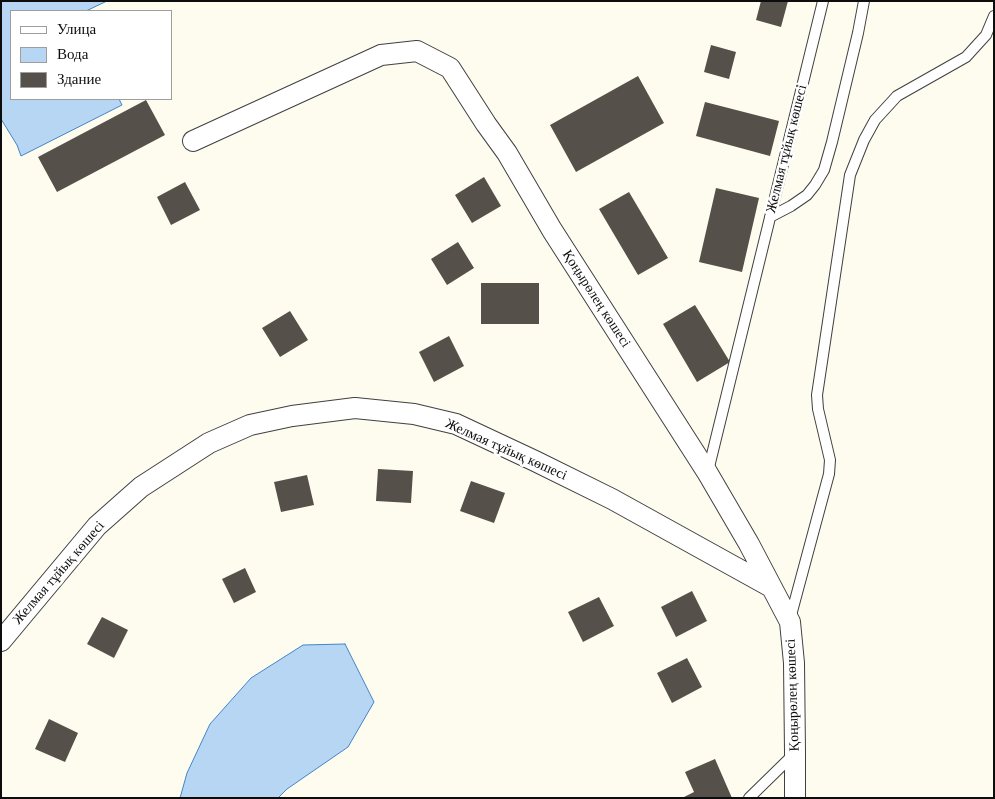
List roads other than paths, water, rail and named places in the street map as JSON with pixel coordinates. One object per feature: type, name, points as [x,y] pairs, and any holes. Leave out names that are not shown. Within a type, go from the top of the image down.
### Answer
[{"type":"street","name":"Қоңырөлең көшесі","points":[[193,141],[381,55],[417,51],[450,68],[507,154],[552,230],[707,472],[749,544],[790,622],[794,662],[795,798]]},
{"type":"street","name":"Желмая тұйық көшесі","points":[[1,641],[97,526],[141,487],[209,443],[250,425],[292,416],[355,408],[414,414],[456,424],[612,499],[772,588]]},
{"type":"lane","name":"Желмая тұйық көшесі","points":[[707,472],[823,1]]},
{"type":"lane","points":[[770,217],[807,195],[824,170],[858,33],[864,1]]},
{"type":"lane","points":[[790,622],[829,474],[830,460],[818,409],[817,395],[850,175],[864,140],[875,120],[897,96],[966,57],[986,35],[994,16]]},
{"type":"lane","points":[[748,798],[796,752]]},
{"type":"water","points":[[1,1],[107,1],[88,10],[10,10],[10,100],[120,100],[122,105],[21,156],[17,145],[1,119]]},
{"type":"water","points":[[345,644],[374,702],[348,747],[287,789],[278,798],[180,798],[187,773],[210,724],[251,678],[303,645]]}]
